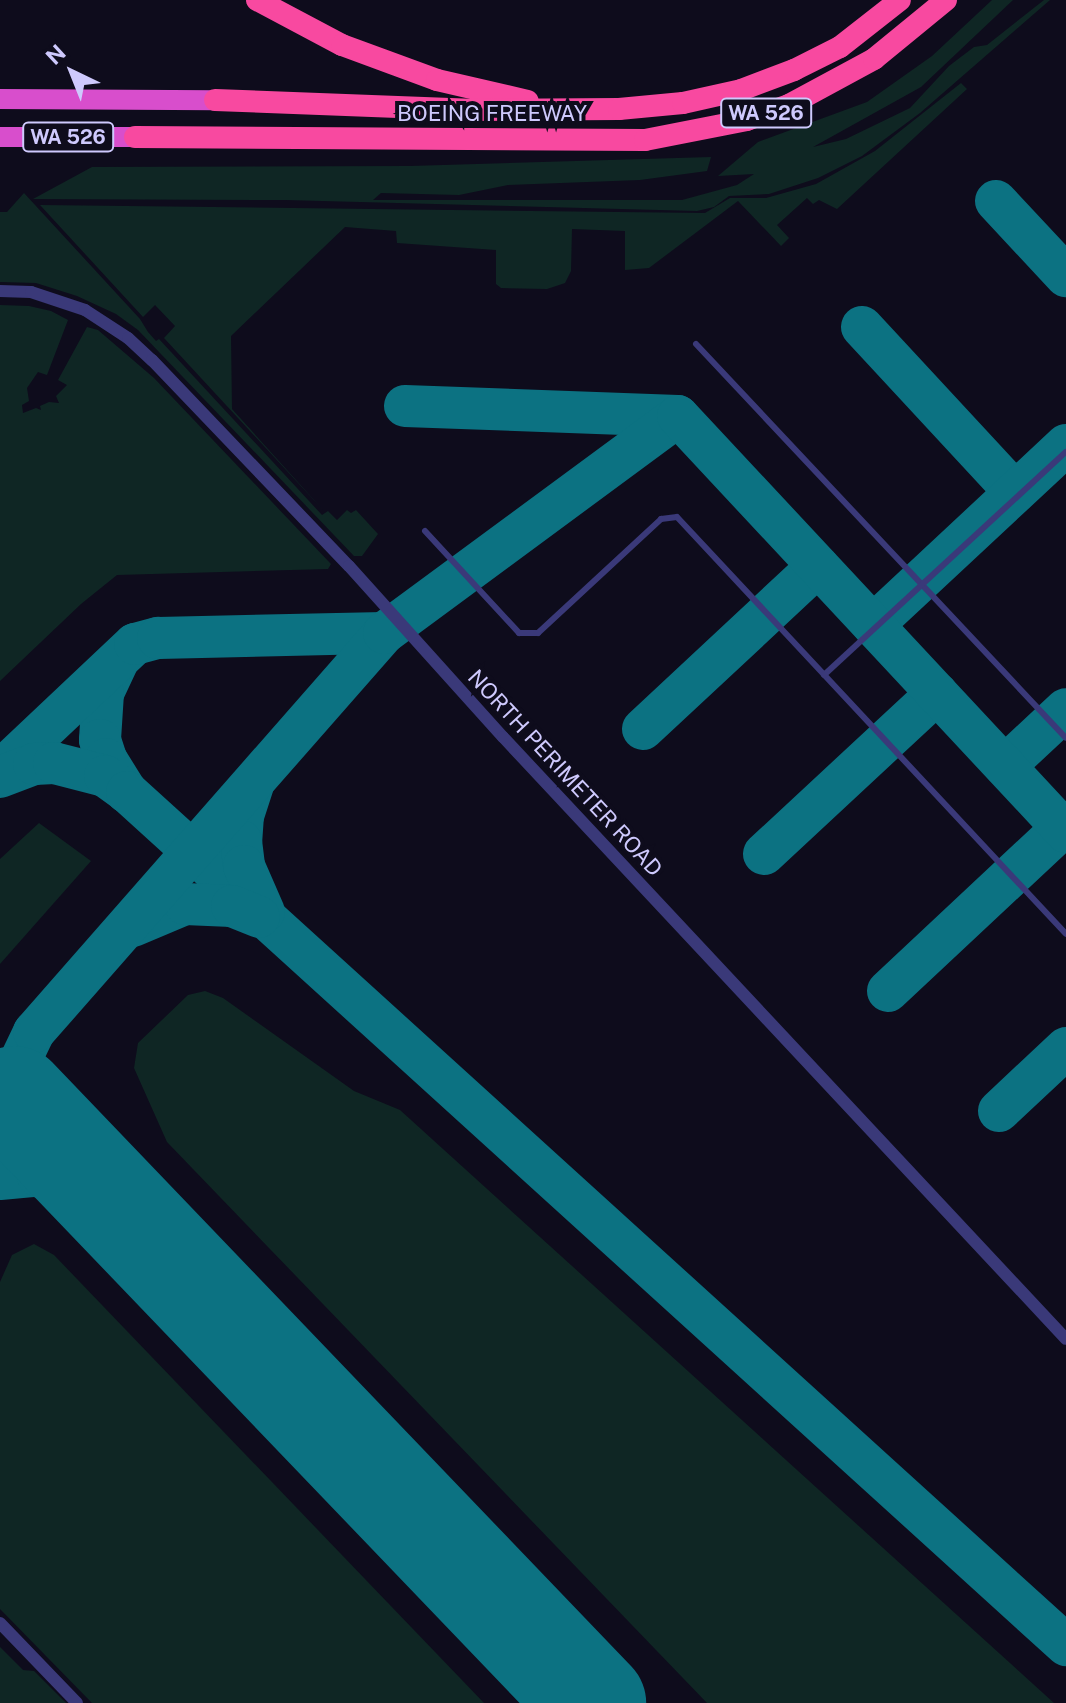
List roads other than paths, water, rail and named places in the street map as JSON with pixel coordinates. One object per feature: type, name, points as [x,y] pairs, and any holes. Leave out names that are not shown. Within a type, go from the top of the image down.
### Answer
[{"type":"highway","points":[[257,0],[342,45],[437,80],[561,109]]},
{"type":"highway","name":"BOEING FREEWAY","points":[[0,99],[215,100],[470,110],[619,109],[683,103],[741,90],[794,70],[840,47],[900,0]]},
{"type":"highway","name":"BOEING FREEWAY","points":[[0,137],[645,140],[747,120],[789,105],[874,59],[946,0]]},
{"type":"street","name":"NORTH PERIMETER ROAD","points":[[0,291],[31,292],[85,310],[128,338],[152,360],[349,566],[503,737],[1066,1339]]},
{"type":"street","points":[[0,1623],[77,1703]]},
{"type":"lane","points":[[696,344],[1066,738]]},
{"type":"lane","points":[[824,675],[1066,452]]},
{"type":"lane","points":[[425,531],[519,633],[538,633],[661,519],[677,517],[1066,934]]}]
